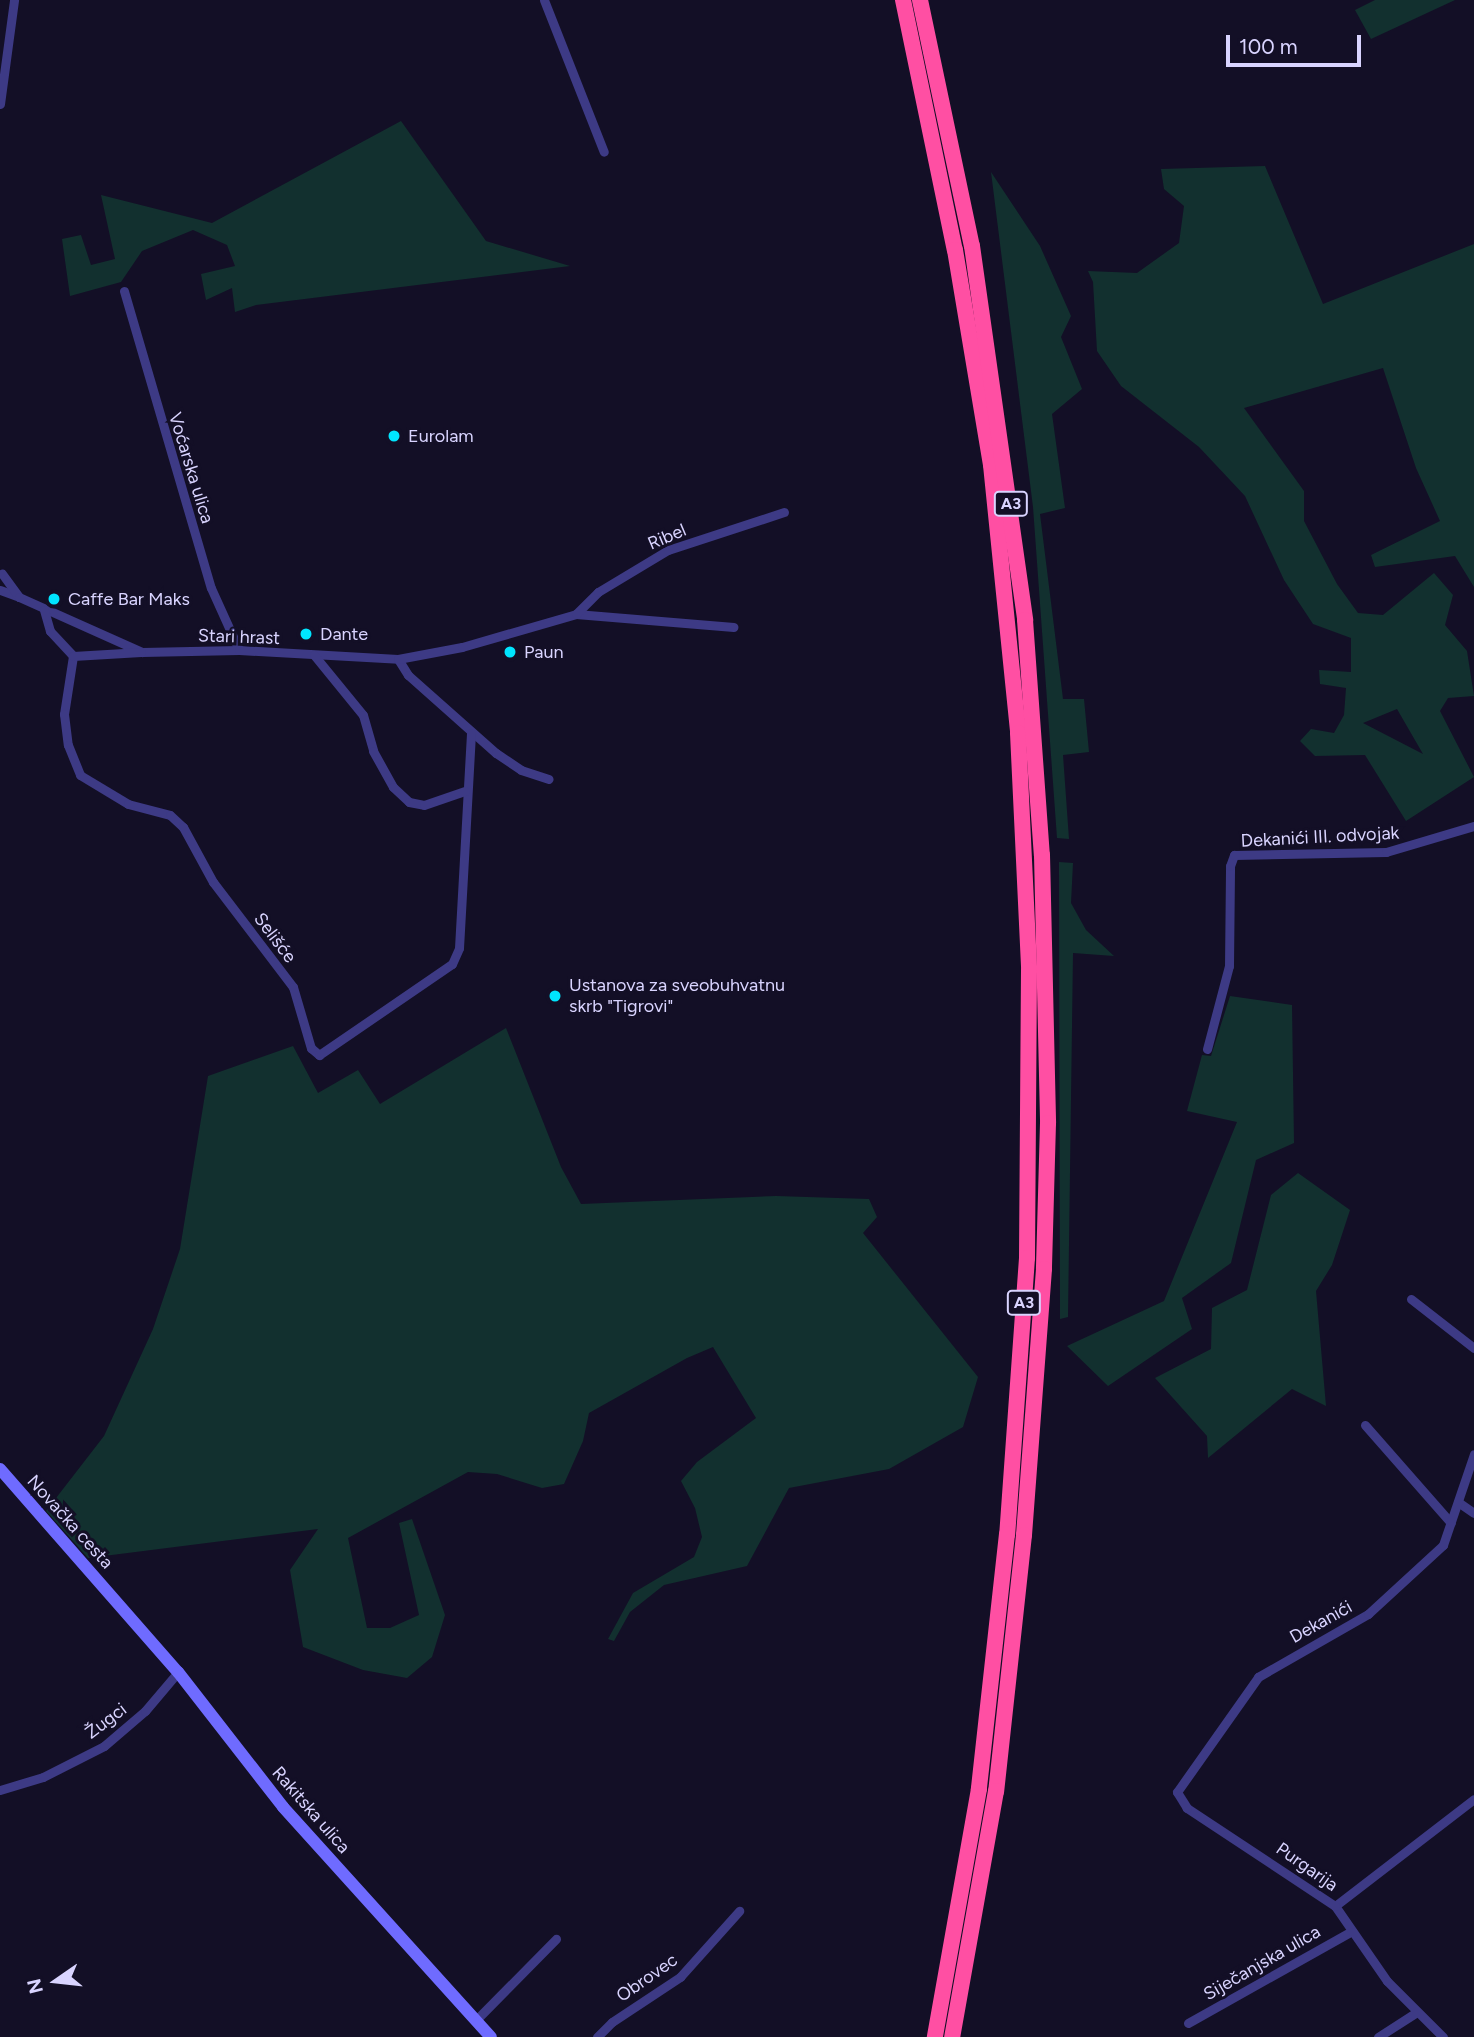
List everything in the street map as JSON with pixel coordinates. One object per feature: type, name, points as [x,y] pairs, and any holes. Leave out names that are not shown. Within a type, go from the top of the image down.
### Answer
[{"type":"highway","name":"A3","points":[[903,0],[953,237],[990,466],[1018,733],[1029,970],[1027,1258],[1007,1534],[979,1789],[934,2037]]},
{"type":"highway","name":"A3","points":[[920,0],[987,333],[1025,620],[1042,855],[1048,1123],[1044,1269],[1024,1535],[996,1791],[951,2037]]},
{"type":"street","points":[[0,104],[14,0]]},
{"type":"street","points":[[544,0],[604,152]]},
{"type":"street","name":"Voćarska ulica","points":[[124,291],[211,588],[239,650]]},
{"type":"street","name":"Ribel","points":[[576,614],[598,592],[668,550],[783,512]]},
{"type":"street","name":"Stari hrast","points":[[1,574],[19,597]]},
{"type":"street","name":"Stari hrast","points":[[0,590],[142,652],[239,650],[398,659]]},
{"type":"street","points":[[44,610],[50,631],[74,656],[142,652]]},
{"type":"street","name":"Ribel","points":[[398,659],[462,647],[576,614],[733,626]]},
{"type":"street","name":"Selišće","points":[[74,656],[64,714],[68,745],[80,775],[128,804],[170,815],[183,827],[213,882],[293,987],[311,1048],[319,1055],[452,964],[459,948],[465,791]]},
{"type":"street","points":[[314,656],[363,715],[373,751],[393,787],[409,802],[424,805],[465,791],[471,733]]},
{"type":"street","points":[[398,659],[408,675],[471,733],[521,770],[549,779]]},
{"type":"street","name":"Dekanići III. odvojak","points":[[1207,1049],[1231,955],[1230,866],[1234,855],[1385,852],[1474,826]]},
{"type":"street","points":[[1410,1298],[1474,1348]]},
{"type":"street","points":[[1365,1425],[1451,1523]]},
{"type":"street","name":"Dekanići","points":[[1187,1808],[1177,1792],[1181,1780],[1258,1677],[1368,1614],[1426,1565],[1443,1545],[1474,1454]]},
{"type":"street","name":"Novačka cesta","points":[[0,1469],[113,1597]]},
{"type":"street","points":[[1458,1502],[1474,1513]]},
{"type":"street","name":"Rakitska ulica","points":[[113,1597],[178,1672],[283,1807],[491,2037]]},
{"type":"street","name":"Žugci","points":[[0,1790],[43,1777],[104,1746],[145,1711],[178,1672]]},
{"type":"street","points":[[1335,1906],[1474,1799]]},
{"type":"street","name":"Purgarija","points":[[1187,1808],[1335,1906],[1387,1981],[1443,2037]]},
{"type":"street","name":"Obrovec","points":[[597,2037],[612,2022],[680,1978],[739,1911]]},
{"type":"street","name":"Siječanjska ulica","points":[[1188,2023],[1352,1931]]},
{"type":"street","points":[[476,2020],[556,1939]]},
{"type":"street","points":[[1378,2037],[1417,2012]]},
{"type":"green space","points":[[1375,0],[1455,0],[1371,39],[1355,10]]},
{"type":"green space","points":[[401,121],[486,241],[570,266],[256,305],[235,312],[232,288],[206,300],[201,274],[235,266],[227,245],[193,230],[142,251],[121,282],[70,296],[62,239],[81,235],[91,265],[115,259],[101,195],[212,223]]},
{"type":"green space","points":[[1265,166],[1323,304],[1474,244],[1474,587],[1455,556],[1375,567],[1371,555],[1440,521],[1416,468],[1383,368],[1244,408],[1304,491],[1304,521],[1337,584],[1358,613],[1383,615],[1434,573],[1453,595],[1445,625],[1467,651],[1474,696],[1448,698],[1440,711],[1474,777],[1406,821],[1365,755],[1315,756],[1300,741],[1311,729],[1334,733],[1344,715],[1346,688],[1320,684],[1319,670],[1351,672],[1351,638],[1313,624],[1284,580],[1245,496],[1199,447],[1121,386],[1097,351],[1093,282],[1088,271],[1137,273],[1179,243],[1184,206],[1164,189],[1161,169]],"holes":[[[1397,709],[1423,754],[1363,723]]]},
{"type":"green space","points":[[991,172],[1040,246],[1071,316],[1061,337],[1082,389],[1052,414],[1065,508],[1040,514],[1063,699],[1084,699],[1089,752],[1063,755],[1069,839],[1057,838],[1033,507]]},
{"type":"green space","points":[[1059,862],[1073,863],[1071,903],[1086,930],[1114,956],[1073,953],[1068,1317],[1060,1319]]},
{"type":"green space","points":[[1230,996],[1292,1005],[1294,1143],[1256,1160],[1231,1263],[1182,1298],[1192,1329],[1108,1386],[1067,1346],[1164,1301],[1237,1122],[1187,1111],[1202,1055],[1211,1056]]},
{"type":"green space","points":[[506,1028],[561,1167],[581,1204],[776,1196],[869,1199],[877,1217],[863,1233],[978,1377],[963,1427],[889,1469],[789,1488],[747,1566],[664,1585],[630,1612],[614,1641],[608,1639],[633,1593],[694,1557],[702,1537],[695,1508],[681,1481],[697,1462],[756,1418],[713,1347],[687,1358],[589,1413],[583,1441],[564,1484],[542,1488],[497,1474],[468,1472],[348,1538],[367,1628],[390,1628],[419,1615],[399,1523],[412,1519],[445,1615],[432,1657],[407,1678],[363,1670],[303,1647],[290,1570],[318,1529],[88,1558],[46,1511],[104,1436],[153,1329],[180,1249],[208,1076],[293,1046],[318,1093],[358,1070],[380,1104]]},
{"type":"green space","points":[[1298,1173],[1350,1210],[1332,1265],[1316,1291],[1326,1406],[1292,1389],[1208,1458],[1207,1436],[1155,1378],[1211,1349],[1212,1308],[1247,1290],[1271,1195]]},
{"type":"place","name":"Eurolam","points":[[394,436]]},
{"type":"place","name":"Caffe Bar Maks","points":[[54,599]]},
{"type":"place","name":"Dante","points":[[306,634]]},
{"type":"place","name":"Paun","points":[[510,652]]},
{"type":"place","name":"Ustanova za sveobuhvatnu skrb \"Tigrovi\"","points":[[555,996]]}]
